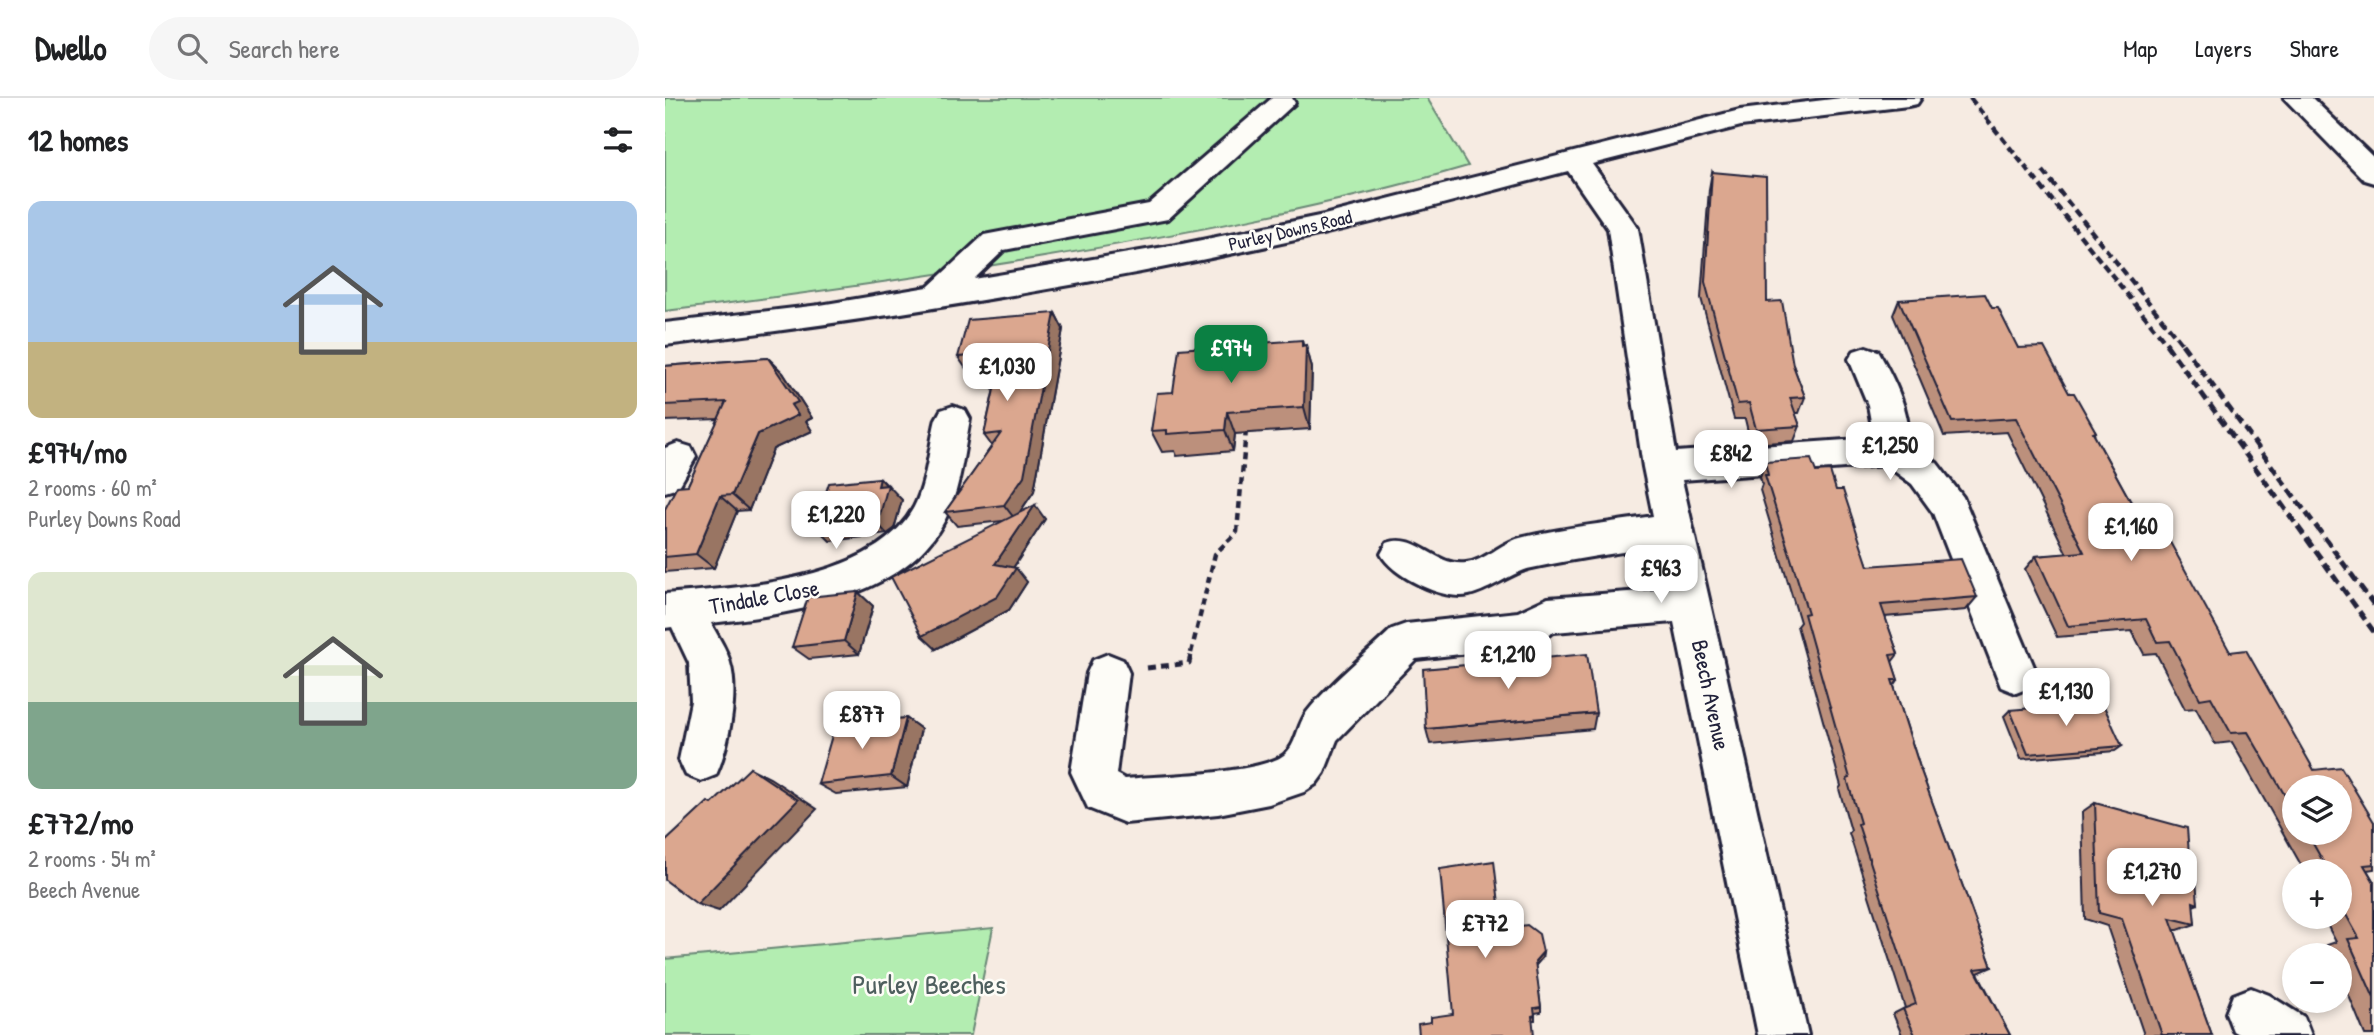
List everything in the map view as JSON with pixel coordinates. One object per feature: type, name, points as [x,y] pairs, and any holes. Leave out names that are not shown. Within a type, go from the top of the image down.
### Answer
[{"type":"street","name":"Purley Downs Road","points":[[665,334],[820,316],[1220,246],[1324,224],[1574,161],[1731,108],[1908,98]]},
{"type":"street","points":[[2297,98],[2374,174]]},
{"type":"street","points":[[938,295],[995,242],[1158,212],[1282,103]]},
{"type":"street","name":"Beech Avenue","points":[[1574,161],[1623,228],[1661,467],[1783,1035]]},
{"type":"street","points":[[1866,359],[1887,412],[1892,435],[1888,451]]},
{"type":"street","name":"Tindale Close","points":[[701,760],[712,701],[710,663],[674,610],[767,601],[828,586],[875,566],[912,540],[930,513],[953,419]]},
{"type":"street","points":[[1661,467],[1888,451],[1904,457],[1924,473],[1949,508],[2015,674]]},
{"type":"street","points":[[1400,554],[1428,572],[1465,580],[1484,574],[1520,554],[1674,528]]},
{"type":"street","points":[[1108,673],[1093,772],[1096,784],[1103,794],[1125,801],[1254,786],[1284,780],[1299,772],[1309,761],[1316,736],[1322,726],[1406,642],[1524,629],[1548,615],[1692,604]]},
{"type":"path","points":[[1108,673],[1189,663],[1215,554],[1237,532],[1247,422]]},
{"type":"green space","points":[[665,98],[1427,98],[1468,166],[1308,207],[1147,239],[898,280],[665,311]]},
{"type":"green space","name":"Purley Beeches","points":[[993,928],[971,1035],[665,1035],[665,959]]},
{"type":"building","points":[[1712,172],[1766,177],[1767,302],[1782,301],[1793,365],[1805,397],[1790,398],[1800,426],[1756,429],[1749,403],[1738,404],[1705,282]]},
{"type":"building","points":[[1985,294],[1992,308],[1998,308],[2018,348],[2044,347],[2069,393],[2074,393],[2096,432],[2093,433],[2143,524],[2159,522],[2230,652],[2246,650],[2314,770],[2341,767],[2346,775],[2282,775],[2282,790],[2248,732],[2231,733],[2211,697],[2200,699],[2170,641],[2157,642],[2146,619],[2068,626],[2036,556],[2084,552],[2016,418],[1952,422],[1899,300]]},
{"type":"building","points":[[1055,313],[1024,476],[1004,505],[945,512],[1001,433],[984,435],[1002,353],[958,357],[968,320]]},
{"type":"building","points":[[1302,340],[1302,346],[1306,345],[1304,407],[1227,412],[1225,430],[1167,434],[1167,430],[1151,431],[1157,393],[1173,392],[1179,349]]},
{"type":"building","points":[[768,358],[798,402],[791,405],[798,415],[758,434],[732,495],[720,496],[696,554],[665,557],[665,509],[677,486],[688,485],[726,402],[665,405],[665,366]]},
{"type":"building","points":[[1811,459],[1816,472],[1830,471],[1836,490],[1843,490],[1868,566],[1961,559],[1977,597],[1881,605],[1898,654],[1890,655],[1898,680],[1892,680],[1921,771],[1992,967],[1975,969],[2010,1035],[1915,1035],[1903,1009],[1916,1004],[1858,824],[1860,823],[1847,779],[1850,778],[1804,614],[1808,613],[1765,475],[1768,475],[1765,462]]},
{"type":"building","points":[[880,478],[878,486],[888,485],[880,515],[874,520],[815,526],[829,483]]},
{"type":"building","points":[[1035,505],[995,564],[1016,568],[997,597],[922,636],[891,577]]},
{"type":"building","points":[[858,592],[844,641],[792,647],[808,597]]},
{"type":"building","points":[[1587,654],[1596,713],[1426,729],[1423,669]]},
{"type":"building","points":[[2102,702],[2122,746],[2028,754],[2010,710]]},
{"type":"building","points":[[906,718],[891,776],[818,784],[835,725]]},
{"type":"building","points":[[750,768],[798,800],[697,904],[665,880],[665,842],[708,802],[712,804]]},
{"type":"building","points":[[2352,785],[2374,822],[2374,864],[2364,865],[2374,882],[2374,998],[2348,939],[2359,938],[2352,925],[2352,859],[2322,859],[2314,845],[2352,845]]},
{"type":"building","points":[[2095,803],[2187,828],[2189,854],[2194,855],[2198,904],[2193,902],[2195,924],[2170,918],[2212,1035],[2162,1035],[2122,919],[2099,913]]},
{"type":"building","points":[[1494,861],[1502,929],[1527,925],[1539,934],[1543,952],[1535,961],[1541,1007],[1534,1008],[1535,1015],[1532,1016],[1534,1035],[1419,1035],[1418,1024],[1431,1022],[1431,1017],[1453,1014],[1440,869]]},
{"type":"railway","points":[[1970,98],[2168,345]]},
{"type":"railway","points":[[2043,171],[2183,345]]},
{"type":"railway","points":[[2166,344],[2374,632]]},
{"type":"railway","points":[[2182,344],[2374,605]]}]
